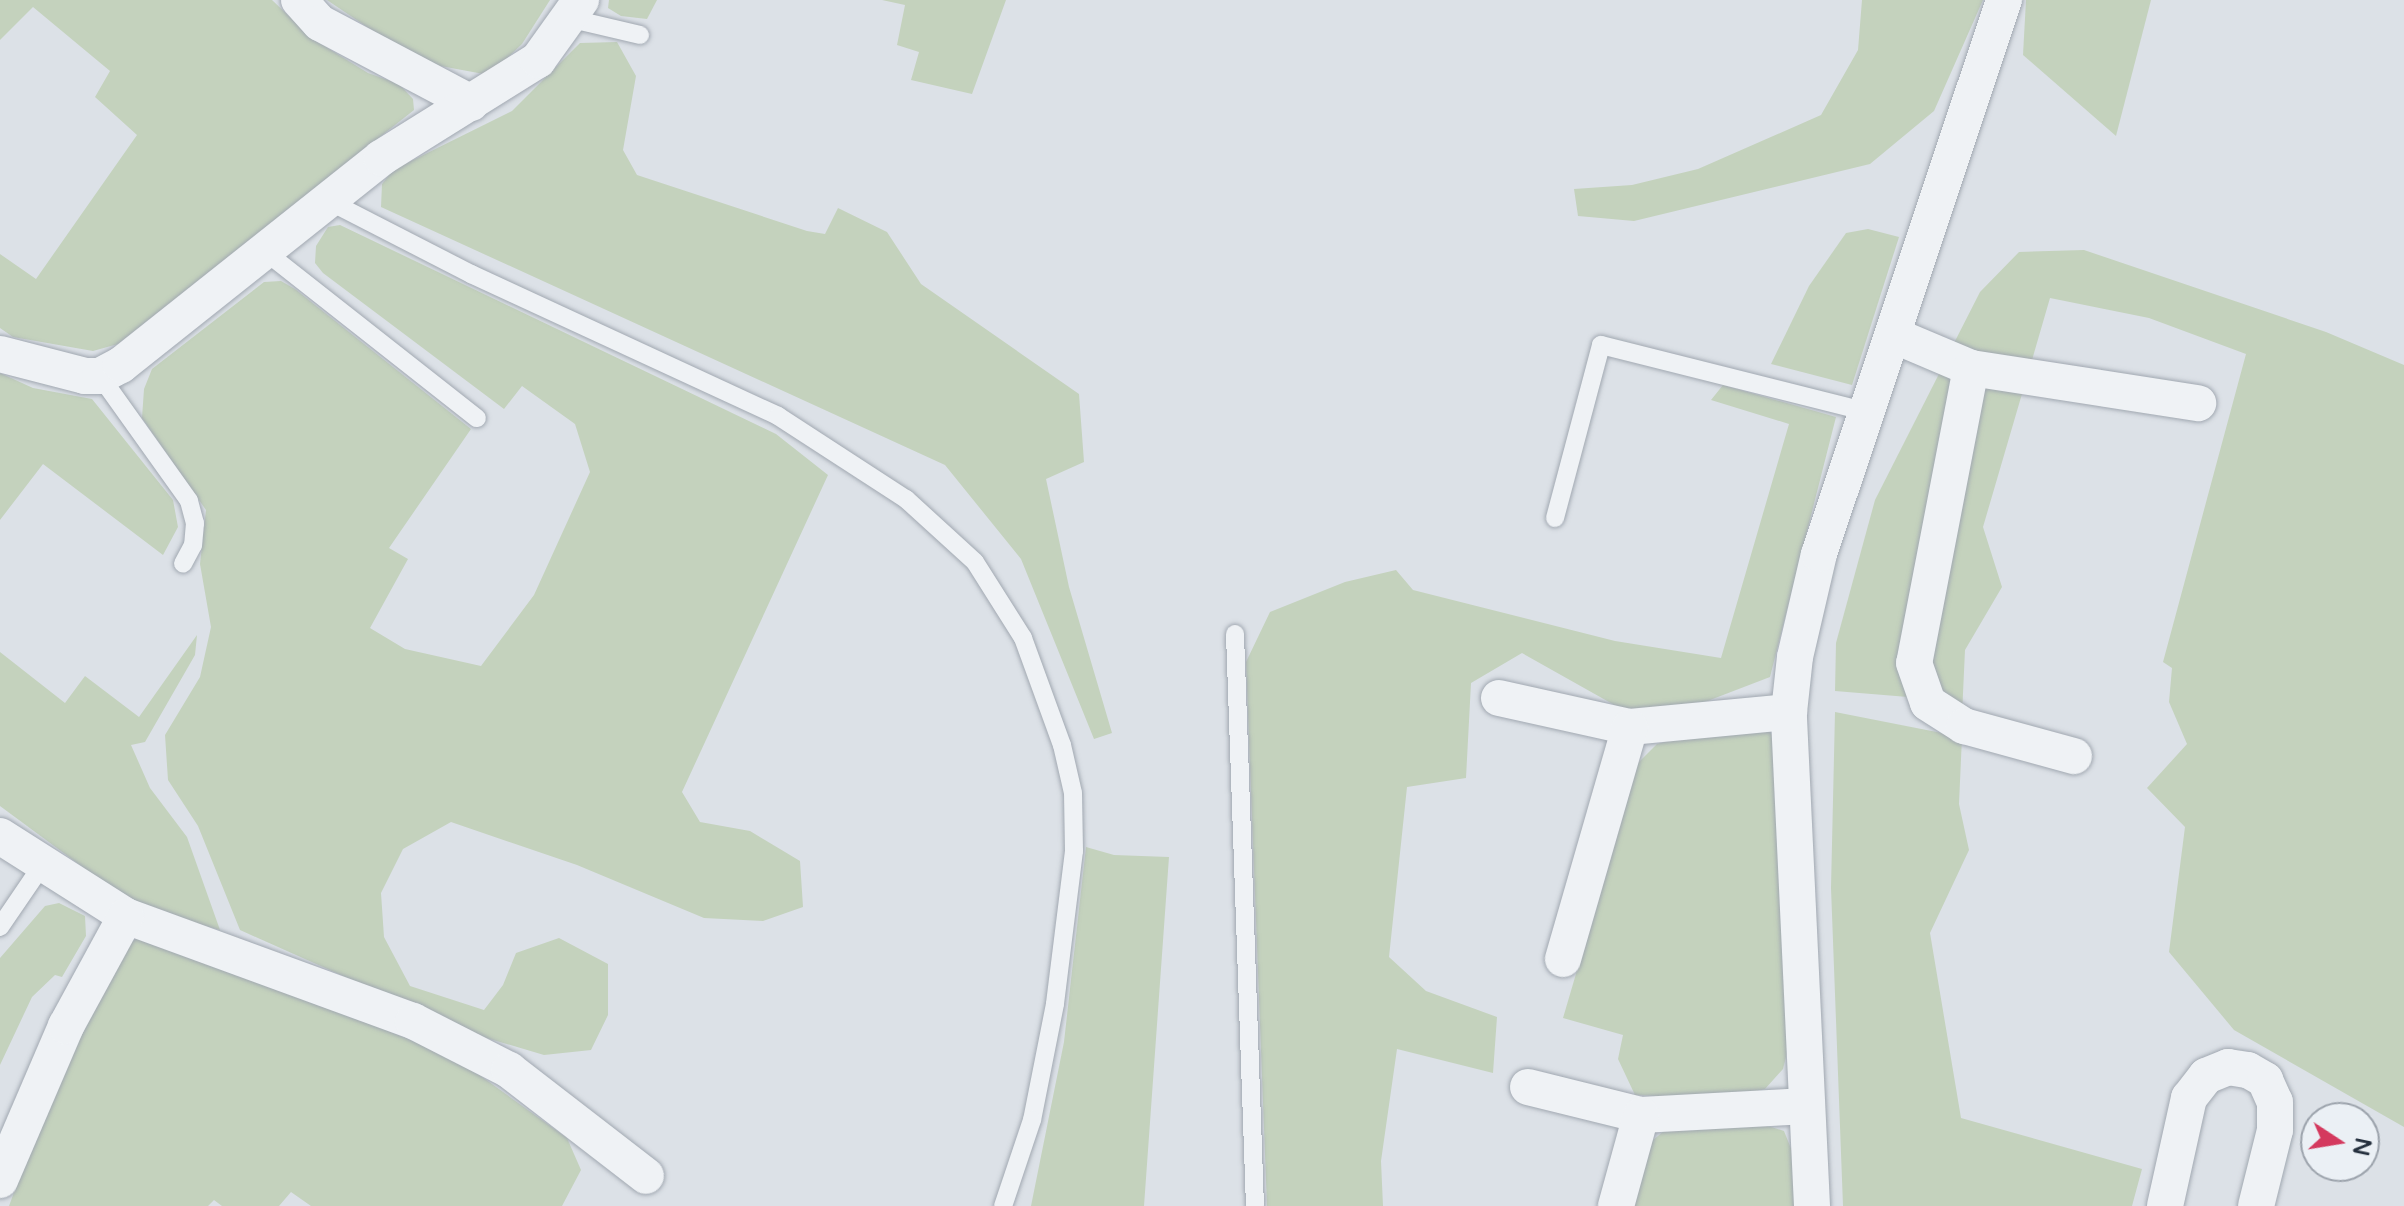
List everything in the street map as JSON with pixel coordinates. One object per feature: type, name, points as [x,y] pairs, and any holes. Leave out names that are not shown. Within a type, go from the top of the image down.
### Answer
[{"type":"street","points":[[299,0],[320,23],[471,103]]},
{"type":"street","points":[[1812,1206],[1789,712],[1795,657],[1819,554],[2004,0]]},
{"type":"street","points":[[0,354],[100,376],[267,253],[381,158],[538,60],[574,9]]},
{"type":"street","points":[[1893,335],[1971,368],[2198,403]]},
{"type":"street","points":[[1971,368],[1914,663],[1928,703],[1964,726],[2074,756]]},
{"type":"street","points":[[1499,698],[1630,727],[1789,712]]},
{"type":"street","points":[[1563,959],[1630,727]]},
{"type":"street","points":[[0,836],[41,867],[126,916],[413,1021],[509,1070],[646,1176]]},
{"type":"street","points":[[0,1180],[66,1026],[126,916]]},
{"type":"street","points":[[2165,1206],[2189,1098],[2206,1076],[2228,1067],[2248,1070],[2265,1080],[2275,1102],[2275,1130],[2256,1206]]},
{"type":"street","points":[[1528,1087],[1641,1115],[1807,1106]]},
{"type":"street","points":[[1616,1206],[1641,1115]]},
{"type":"lane","points":[[574,9],[640,35]]},
{"type":"lane","points":[[329,201],[471,274],[778,416],[906,499],[975,562],[1023,638],[1062,745],[1073,793],[1074,851],[1055,1004],[1032,1120],[1003,1206]]},
{"type":"lane","points":[[267,253],[477,418]]},
{"type":"lane","points":[[1555,518],[1601,345],[1867,412]]},
{"type":"lane","points":[[100,376],[189,501],[194,534],[183,564]]},
{"type":"lane","points":[[1235,634],[1255,1206]]},
{"type":"lane","points":[[0,927],[41,867]]},
{"type":"green space","points":[[0,0],[272,0],[313,39],[368,73],[399,84],[413,99],[414,110],[118,344],[93,351],[13,337],[0,328],[0,254],[36,279],[137,135],[95,97],[110,71],[33,7],[0,40]]},
{"type":"green space","points":[[327,0],[550,0],[522,44],[489,75],[419,62]]},
{"type":"green space","points":[[609,0],[657,0],[647,19],[621,16],[608,8]]},
{"type":"green space","points":[[882,0],[1006,0],[972,94],[911,80],[919,52],[897,45],[905,5]]},
{"type":"green space","points":[[1862,0],[1983,0],[1934,111],[1870,164],[1634,221],[1578,216],[1574,189],[1632,185],[1698,169],[1821,115],[1858,50]]},
{"type":"green space","points":[[2026,0],[2151,0],[2116,136],[2023,55]]},
{"type":"green space","points":[[617,42],[636,76],[623,150],[637,175],[807,231],[825,234],[838,208],[887,232],[921,284],[1079,394],[1084,462],[1046,479],[1069,587],[1112,733],[1094,739],[1021,559],[945,465],[381,207],[382,184],[393,170],[512,111],[580,43]]},
{"type":"green space","points":[[340,225],[776,434],[828,475],[682,792],[700,822],[750,831],[800,861],[803,907],[763,921],[704,918],[577,865],[451,822],[403,849],[381,893],[384,937],[410,986],[484,1010],[503,985],[516,953],[559,938],[608,964],[608,1015],[591,1050],[544,1055],[473,1034],[240,930],[198,826],[168,780],[165,735],[200,677],[211,627],[200,564],[206,510],[142,418],[144,389],[152,369],[264,282],[281,281],[295,289],[471,429],[389,548],[408,559],[370,628],[405,649],[481,666],[534,595],[590,472],[575,424],[522,386],[504,409],[323,273],[315,263],[316,246],[328,227]]},
{"type":"green space","points":[[1868,229],[1899,237],[1852,385],[1771,364],[1809,286],[1846,233]]},
{"type":"green space","points":[[2084,250],[2326,332],[2404,365],[2404,1127],[2380,1113],[2380,1102],[2360,1102],[2234,1030],[2169,952],[2185,827],[2147,788],[2187,744],[2169,702],[2172,668],[2163,662],[2246,354],[2149,318],[2050,298],[2030,367],[1952,347],[1980,292],[2019,252]]},
{"type":"green space","points":[[1943,366],[1960,377],[1908,697],[1835,691],[1836,643],[1875,500]]},
{"type":"green space","points":[[0,373],[33,388],[92,399],[173,500],[178,527],[163,555],[43,464],[0,520]]},
{"type":"green space","points":[[1979,383],[2024,387],[1983,527],[2002,587],[1965,650],[1962,715],[1935,694],[1925,659]]},
{"type":"green space","points":[[1723,385],[1836,417],[1770,677],[1697,705],[1625,711],[1522,653],[1471,683],[1466,778],[1407,787],[1389,957],[1426,991],[1497,1017],[1493,1073],[1397,1049],[1381,1161],[1383,1206],[1267,1206],[1246,662],[1270,612],[1345,582],[1396,570],[1413,590],[1615,641],[1721,658],[1789,424],[1711,400]]},
{"type":"green space","points":[[197,635],[195,655],[145,742],[131,745],[150,788],[187,837],[220,930],[157,912],[111,888],[0,806],[0,652],[65,703],[85,676],[139,717]]},
{"type":"green space","points":[[1835,712],[1962,737],[1959,804],[1969,850],[1930,933],[1961,1118],[2142,1169],[2132,1206],[1843,1206],[1831,888]]},
{"type":"green space","points":[[1766,729],[1777,739],[1792,1033],[1783,1069],[1765,1089],[1726,1099],[1635,1095],[1618,1059],[1623,1035],[1563,1018],[1638,763],[1657,744],[1685,736]]},
{"type":"green space","points":[[1086,847],[1114,855],[1169,857],[1144,1206],[1031,1206],[1064,1042]]},
{"type":"green space","points":[[59,903],[85,916],[86,936],[62,977],[55,975],[32,997],[0,1065],[0,958],[45,906]]},
{"type":"green space","points":[[141,937],[256,977],[457,1059],[567,1138],[581,1170],[562,1206],[311,1206],[291,1192],[279,1206],[222,1206],[214,1200],[208,1206],[9,1206],[61,1065],[120,947]]},
{"type":"green space","points":[[1671,1125],[1765,1125],[1784,1131],[1794,1156],[1796,1206],[1630,1206],[1652,1141]]}]
